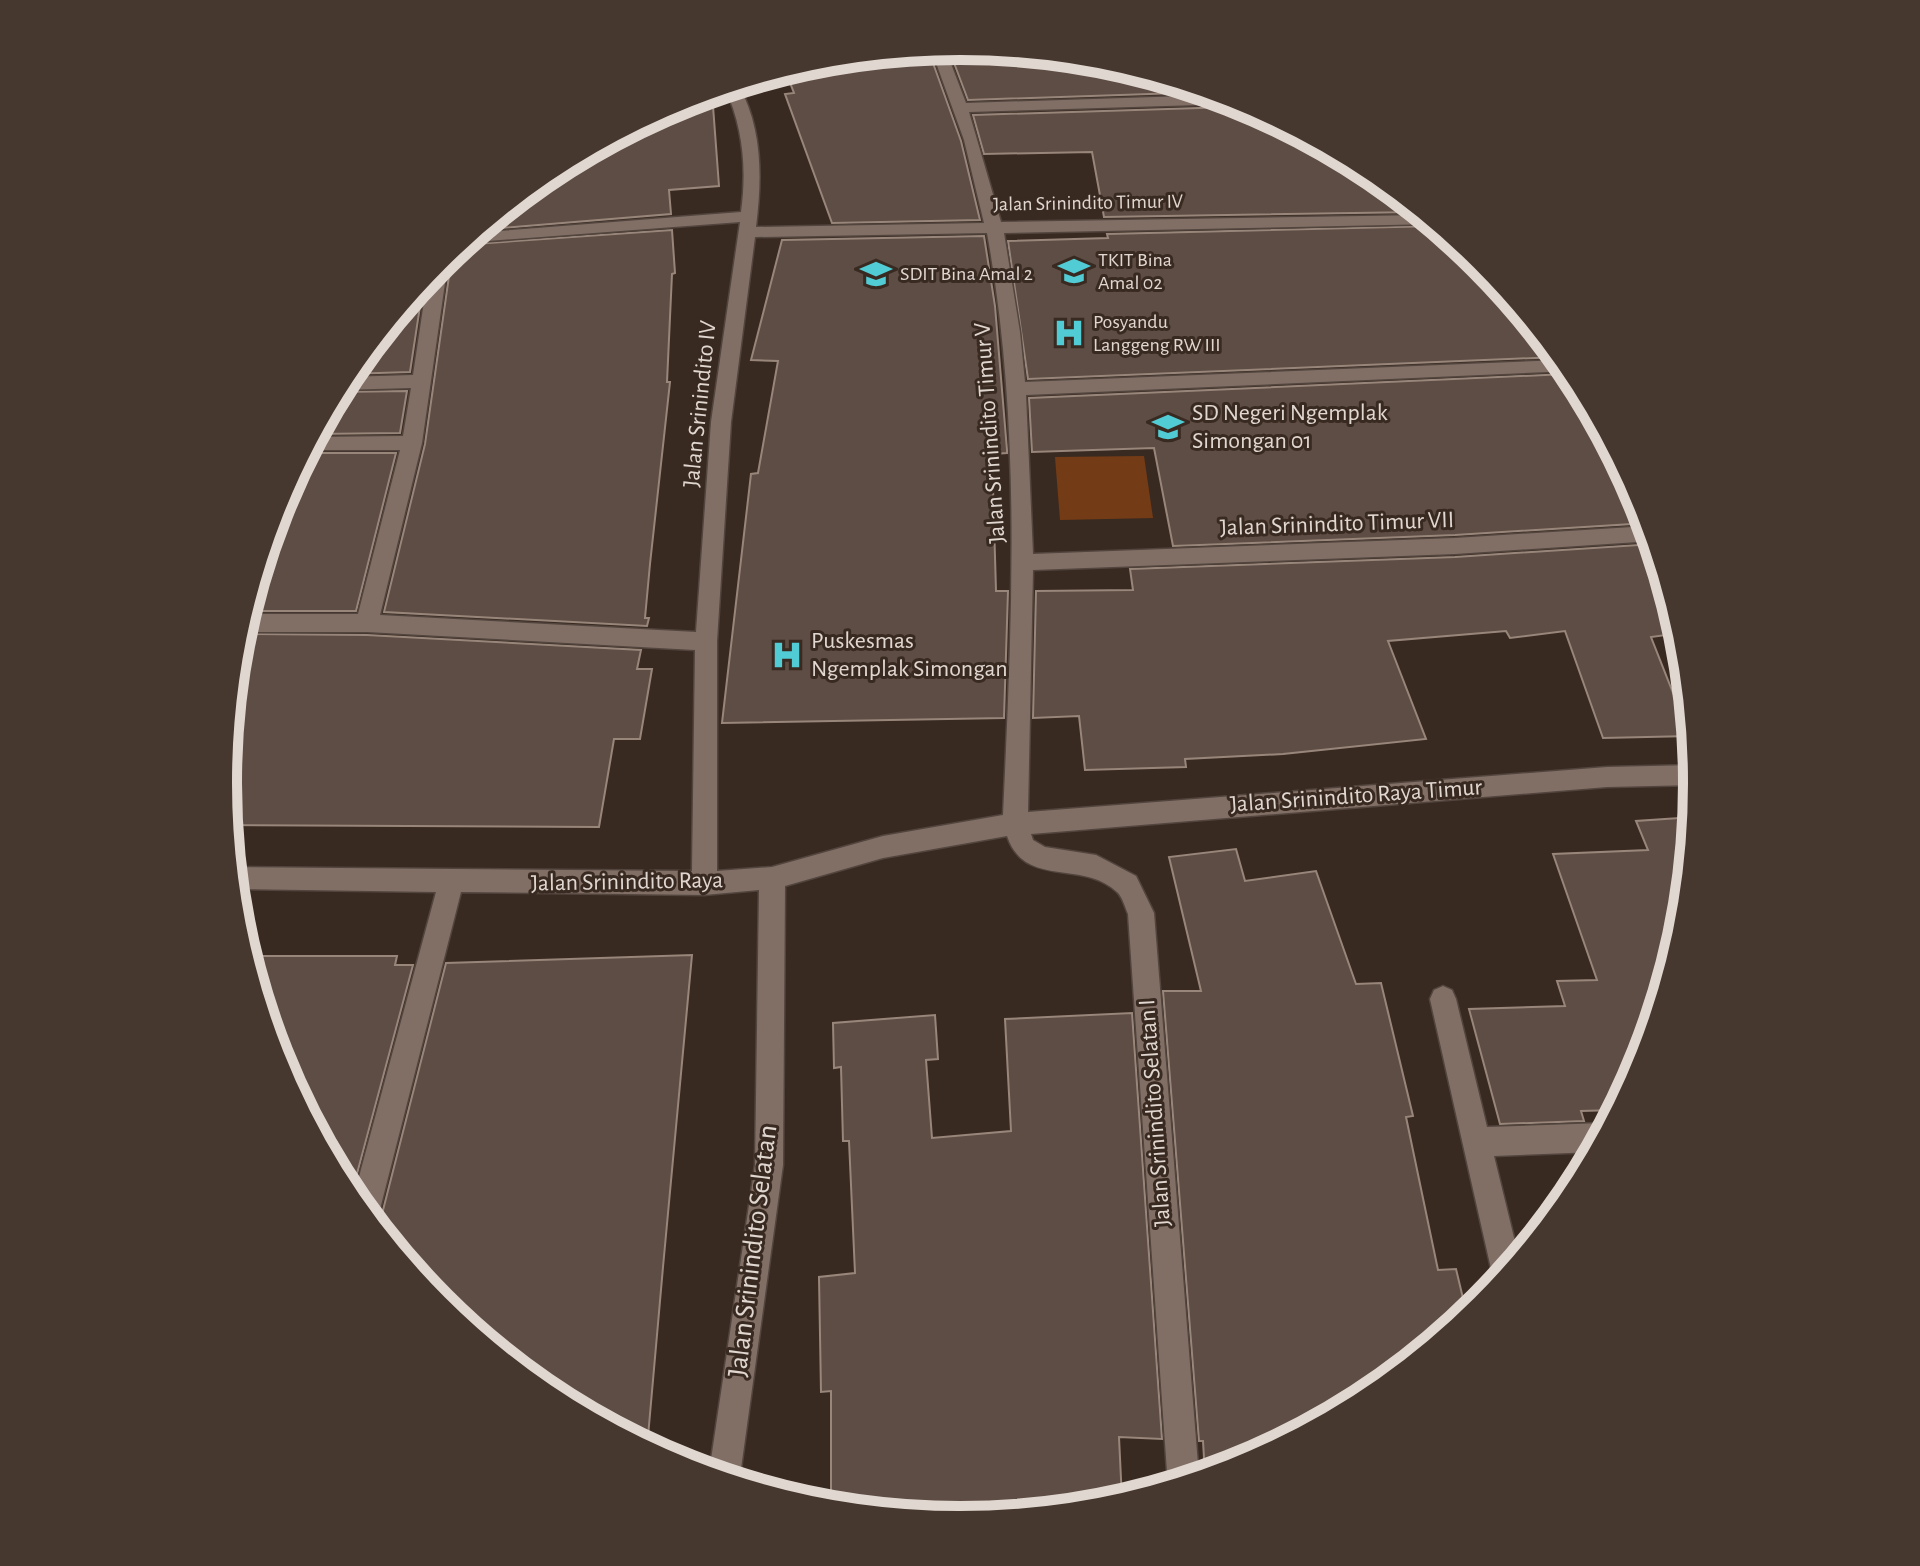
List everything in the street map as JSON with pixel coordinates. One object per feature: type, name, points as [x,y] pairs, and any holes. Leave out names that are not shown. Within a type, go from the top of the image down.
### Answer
[{"type":"street","name":"Jalan Srinindito Timur V","points":[[944,61],[964,108],[996,227],[1015,389],[1025,562],[1015,824]]},
{"type":"street","name":"Jalan Srinindito IV","points":[[704,883],[706,641],[721,422],[754,180],[746,116],[736,96]]},
{"type":"street","points":[[964,108],[1198,100]]},
{"type":"street","name":"Jalan Srinindito Timur IV","points":[[749,224],[996,227],[1414,220]]},
{"type":"street","points":[[484,238],[749,224]]},
{"type":"street","points":[[367,623],[412,443],[436,286]]},
{"type":"street","points":[[1015,389],[1551,367]]},
{"type":"street","points":[[357,383],[423,381]]},
{"type":"street","points":[[322,444],[412,443]]},
{"type":"street","name":"Jalan Srinindito Timur VII","points":[[1025,562],[1455,546],[1639,535]]},
{"type":"street","points":[[256,623],[367,623],[660,641],[706,641]]},
{"type":"street","name":"Jalan Srinindito Raya Timur","points":[[1015,824],[1545,782],[1683,776]]},
{"type":"street","name":"Jalan Srinindito Raya","points":[[243,878],[704,883],[772,878],[883,847],[1015,824]]},
{"type":"street","name":"Jalan Srinindito Selatan I","points":[[1015,824],[1023,847],[1041,858],[1096,866],[1127,884],[1141,913],[1182,1471]]},
{"type":"street","name":"Jalan Srinindito Selatan","points":[[726,1467],[769,1165],[772,878]]},
{"type":"street","points":[[368,1198],[451,882]]},
{"type":"street","points":[[1443,999],[1504,1260]]},
{"type":"street","points":[[1476,1142],[1590,1138]]},
{"type":"shaded area","points":[[1144,456],[1153,518],[1060,520],[1055,457]]},
{"type":"building","points":[[953,60],[1054,66],[1101,74],[1175,93],[968,100]]},
{"type":"building","points":[[932,61],[961,141],[980,220],[832,223],[785,94],[794,93],[789,81],[819,74],[866,66]]},
{"type":"building","points":[[713,106],[719,186],[669,190],[671,214],[496,229],[558,182],[599,157],[705,107]]},
{"type":"building","points":[[1217,107],[1322,157],[1404,212],[1104,217],[1092,152],[984,154],[973,115]]},
{"type":"building","points":[[1421,226],[1504,306],[1544,358],[1028,379],[1008,241],[1108,238],[1107,234]]},
{"type":"building","points":[[672,230],[675,273],[672,274],[667,382],[670,382],[650,564],[647,626],[384,612],[425,444],[450,271],[478,244]]},
{"type":"building","points":[[984,236],[995,306],[1007,450],[1007,453],[992,454],[996,591],[1008,591],[1004,718],[722,723],[751,474],[758,473],[778,361],[751,360],[782,240]]},
{"type":"building","points":[[421,301],[410,372],[364,373]]},
{"type":"building","points":[[1556,374],[1608,463],[1635,524],[1455,535],[1173,546],[1154,448],[1032,452],[1029,398]]},
{"type":"building","points":[[407,391],[400,433],[327,434],[352,392]]},
{"type":"building","points":[[317,453],[396,453],[356,611],[258,611],[275,551]]},
{"type":"building","points":[[1643,545],[1667,635],[1651,637],[1679,707],[1681,736],[1603,738],[1565,631],[1510,638],[1506,631],[1388,641],[1426,739],[1283,754],[1185,759],[1186,767],[1085,770],[1079,716],[1033,718],[1036,591],[1133,590],[1130,569],[1455,557]]},
{"type":"building","points":[[253,634],[367,635],[641,650],[637,669],[652,669],[640,739],[614,739],[599,827],[239,825],[239,736]]},
{"type":"building","points":[[1682,818],[1677,877],[1669,924],[1645,1015],[1628,1060],[1604,1110],[1581,1111],[1584,1121],[1500,1124],[1469,1009],[1565,1006],[1557,981],[1597,980],[1553,854],[1648,850],[1636,821]]},
{"type":"building","points":[[1236,849],[1245,881],[1316,871],[1356,984],[1381,983],[1413,1116],[1406,1117],[1438,1270],[1456,1269],[1464,1301],[1437,1327],[1362,1384],[1280,1431],[1204,1463],[1203,1441],[1199,1441],[1163,991],[1201,991],[1169,857]]},
{"type":"building","points":[[692,955],[648,1435],[558,1384],[483,1327],[416,1260],[381,1216],[446,963]]},
{"type":"building","points":[[259,956],[397,956],[395,965],[413,965],[355,1179],[312,1103],[292,1060],[275,1015]]},
{"type":"building","points":[[1132,1013],[1162,1439],[1119,1437],[1121,1487],[1054,1500],[960,1506],[866,1500],[831,1494],[831,1391],[821,1392],[819,1277],[855,1273],[849,1141],[843,1141],[841,1067],[834,1068],[833,1023],[935,1015],[938,1059],[926,1060],[932,1138],[1011,1131],[1005,1019]]},
{"type":"place","name":"TKIT Bina Amal 02","points":[[1074,271]]},
{"type":"place","name":"SDIT Bina Amal 2","points":[[876,274]]},
{"type":"place","name":"Posyandu Langgeng RW III","points":[[1069,333]]},
{"type":"place","name":"SD Negeri Ngemplak Simongan 01","points":[[1168,427]]},
{"type":"place","name":"Puskesmas Ngemplak Simongan","points":[[787,655]]}]
